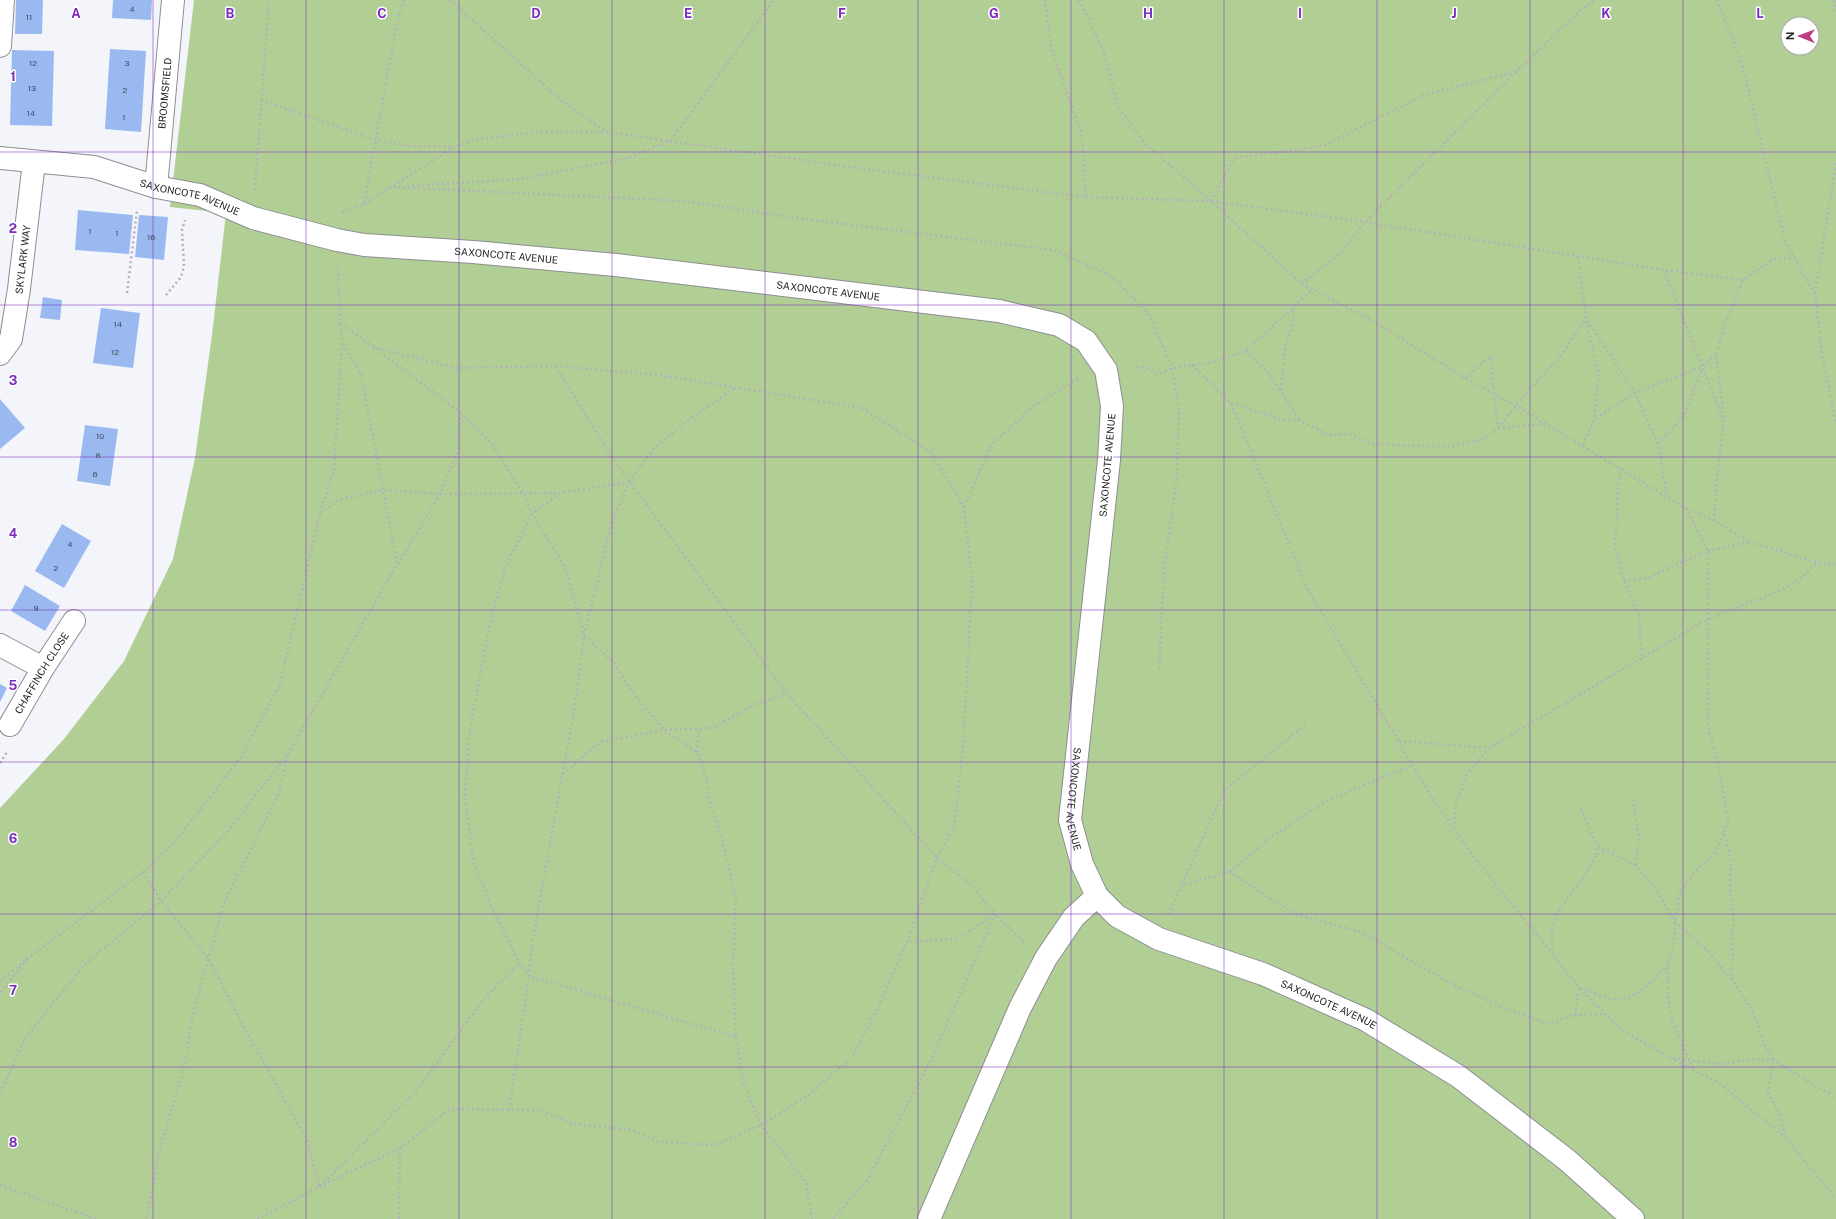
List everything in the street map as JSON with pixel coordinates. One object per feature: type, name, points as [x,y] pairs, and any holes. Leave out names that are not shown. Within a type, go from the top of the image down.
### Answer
[{"type":"street","points":[[0,46],[3,0]]},
{"type":"street","name":"BROOMSFIELD","points":[[148,184],[174,0]]},
{"type":"street","name":"SAXONCOTE AVENUE","points":[[0,158],[94,167],[148,184],[200,195],[253,218],[337,240],[364,245],[473,252],[616,264],[999,311],[1059,325],[1086,341],[1106,370],[1112,406],[1109,460],[1070,820],[1082,864],[1098,896],[1117,916],[1159,939],[1263,974],[1366,1020],[1458,1076],[1567,1160],[1633,1219]]},
{"type":"street","name":"SKYLARK WAY","points":[[0,354],[11,339],[21,274],[34,162]]},
{"type":"street","name":"CHAFFINCH CLOSE","points":[[10,725],[43,668],[74,620]]},
{"type":"street","points":[[0,645],[43,668]]},
{"type":"street","points":[[930,1219],[1020,1008],[1046,958],[1074,917],[1098,896]]},
{"type":"path","points":[[253,218],[269,0]]},
{"type":"path","points":[[364,204],[398,17],[404,0]]},
{"type":"path","points":[[450,0],[562,101],[607,132]]},
{"type":"path","points":[[392,187],[521,179],[628,158],[670,141],[774,0]]},
{"type":"path","points":[[1045,0],[1051,47],[1082,136],[1086,198]]},
{"type":"path","points":[[1079,0],[1103,49],[1118,106],[1143,142],[1211,201],[1302,284],[1375,322],[1465,378],[1547,424],[1685,508],[1714,520],[1749,542],[1820,563],[1836,564]]},
{"type":"path","points":[[1302,284],[1341,252],[1365,222],[1518,70],[1594,0]]},
{"type":"path","points":[[1717,0],[1742,63],[1785,241],[1815,294]]},
{"type":"path","points":[[1834,0],[1836,11]]},
{"type":"path","points":[[1211,201],[1234,158],[1323,146],[1424,95],[1518,70]]},
{"type":"path","points":[[261,100],[375,140],[410,146],[454,148]]},
{"type":"path","points":[[0,981],[143,872],[174,843],[241,757],[280,684],[320,513],[334,470],[342,343],[337,240],[341,213],[364,204],[454,148],[476,139],[544,132],[607,132],[842,166],[1086,198],[1211,201],[1365,222],[1578,257],[1743,280]]},
{"type":"path","points":[[1836,163],[1815,294],[1821,348],[1836,424]]},
{"type":"path","points":[[127,293],[148,184]]},
{"type":"path","points":[[166,295],[181,277],[184,266],[182,230],[186,218]]},
{"type":"path","points":[[1578,257],[1586,318],[1599,374],[1594,419],[1583,446]]},
{"type":"path","points":[[1714,520],[1717,478],[1724,422],[1716,355],[1727,318],[1743,280],[1774,258],[1796,258]]},
{"type":"path","points":[[1664,270],[1724,422]]},
{"type":"path","points":[[964,507],[991,445],[1034,406],[1079,377],[1106,370],[1145,367],[1157,374],[1172,368],[1213,362],[1246,351],[1312,290]]},
{"type":"path","points":[[1280,391],[1285,347],[1293,324],[1293,308]]},
{"type":"path","points":[[1586,318],[1635,394],[1658,444],[1667,496]]},
{"type":"path","points":[[1246,351],[1271,376],[1300,420],[1328,435],[1350,434],[1373,444],[1449,447],[1483,439],[1498,428],[1533,385],[1557,361],[1586,318]]},
{"type":"path","points":[[340,322],[460,412],[492,444],[523,493],[532,514],[565,567],[584,635],[614,662],[632,691],[664,730],[696,752]]},
{"type":"path","points":[[342,343],[361,374],[398,564]]},
{"type":"path","points":[[257,1219],[400,1148],[450,1109],[540,1110],[573,1124],[632,1130],[658,1142],[714,1145],[761,1125],[810,1094],[853,1056],[880,1003],[907,942],[937,858],[954,827],[963,749],[972,582],[964,507],[930,452],[862,408],[659,375],[556,366],[456,368],[373,347]]},
{"type":"path","points":[[1594,419],[1635,394],[1702,367],[1716,355]]},
{"type":"path","points":[[1465,378],[1490,356],[1498,428]]},
{"type":"path","points":[[1192,365],[1231,402],[1282,420],[1300,420]]},
{"type":"path","points":[[556,366],[608,452],[629,482],[787,694],[937,858],[969,883],[994,914],[1022,940],[1046,958]]},
{"type":"path","points":[[1658,444],[1684,416],[1702,367]]},
{"type":"path","points":[[509,1110],[529,976],[532,944],[575,705],[584,635],[611,525],[629,482],[653,449],[695,414],[735,388]]},
{"type":"path","points":[[1231,402],[1307,588],[1433,799],[1472,855],[1552,955],[1579,987],[1606,1014],[1627,1033],[1719,1083],[1786,1138],[1836,1199]]},
{"type":"path","points":[[0,1093],[26,1038],[87,962],[161,901],[226,833],[288,754],[440,494],[459,449],[460,412]]},
{"type":"path","points":[[1498,428],[1547,424]]},
{"type":"path","points":[[1621,468],[1618,489],[1615,547],[1624,580],[1640,616],[1642,659]]},
{"type":"path","points":[[320,513],[338,500],[384,490],[440,494],[560,493],[629,482]]},
{"type":"path","points":[[560,493],[532,514],[504,568],[489,628],[470,729],[465,794],[473,860],[491,905],[519,963],[529,976],[736,1037]]},
{"type":"path","points":[[1685,508],[1708,551],[1708,725],[1720,775],[1728,822],[1713,856],[1695,871],[1680,892],[1675,922],[1675,939],[1668,965],[1668,998],[1673,1024],[1694,1069]]},
{"type":"path","points":[[1624,580],[1648,578],[1708,551],[1749,542]]},
{"type":"path","points":[[1454,829],[1456,804],[1466,776],[1489,748],[1708,620],[1784,588],[1803,577],[1814,565],[1820,563]]},
{"type":"path","points":[[562,775],[600,742],[664,730],[712,728],[754,705],[787,694]]},
{"type":"path","points":[[1159,939],[1171,907],[1224,791],[1306,724]]},
{"type":"path","points":[[699,729],[696,752],[706,777],[709,800],[721,836],[736,898],[733,966],[736,1037],[743,1082],[761,1125],[806,1182],[812,1219]]},
{"type":"path","points":[[1399,741],[1489,748]]},
{"type":"path","points":[[146,1219],[160,1149],[184,1064],[193,1012],[225,901],[278,795],[288,754]]},
{"type":"path","points":[[1182,885],[1230,872],[1274,835],[1328,800],[1413,765]]},
{"type":"path","points":[[1633,799],[1639,838],[1636,866]]},
{"type":"path","points":[[1552,955],[1552,929],[1556,915],[1584,877],[1596,855],[1597,846],[1581,808]]},
{"type":"path","points":[[1724,832],[1731,861],[1730,894],[1734,920],[1731,938],[1733,958],[1731,978]]},
{"type":"path","points":[[1597,846],[1636,866],[1656,889],[1675,922],[1708,951],[1731,978],[1752,1009],[1765,1045],[1773,1060],[1768,1094],[1778,1111],[1786,1138]]},
{"type":"path","points":[[1596,855],[1608,851]]},
{"type":"path","points":[[143,872],[161,901],[208,958],[246,1031],[307,1140],[319,1187]]},
{"type":"path","points":[[1230,872],[1295,914],[1361,932],[1452,984],[1498,1006],[1548,1024],[1575,1015],[1606,1014]]},
{"type":"path","points":[[907,942],[956,939],[994,914]]},
{"type":"path","points":[[833,1219],[868,1179],[932,1058],[994,914]]},
{"type":"path","points":[[0,993],[27,959]]},
{"type":"path","points":[[319,1187],[418,1089],[483,1000],[519,963]]},
{"type":"path","points":[[1579,987],[1612,1000],[1629,997],[1649,984],[1668,965]]},
{"type":"path","points":[[1575,1015],[1579,987]]},
{"type":"path","points":[[1671,1058],[1722,1064],[1751,1059],[1773,1060],[1836,1098]]},
{"type":"path","points":[[399,1219],[400,1148]]},
{"type":"path","points":[[0,1185],[96,1219]]},
{"type":"green space","points":[[194,0],[1836,0],[1836,1219],[0,1219],[0,808],[64,739],[124,661],[173,559],[195,458],[212,335],[226,213],[170,207]]},
{"type":"building","points":[[16,0],[43,0],[42,34],[15,34]]},
{"type":"building","points":[[113,0],[152,0],[151,20],[112,18]]},
{"type":"building","points":[[110,49],[146,51],[141,132],[105,129]]},
{"type":"building","points":[[12,50],[54,51],[52,126],[10,125]]},
{"type":"building","points":[[78,210],[133,215],[129,254],[75,250]]},
{"type":"building","points":[[139,215],[168,217],[164,260],[135,257]]},
{"type":"building","points":[[43,297],[62,300],[60,320],[40,318]]},
{"type":"building","points":[[101,308],[140,313],[133,368],[93,363]]},
{"type":"building","points":[[0,399],[25,428],[0,449]]},
{"type":"building","points":[[85,425],[118,429],[110,486],[77,481]]},
{"type":"building","points":[[62,524],[91,541],[64,588],[35,571]]},
{"type":"building","points":[[25,585],[60,606],[45,631],[11,611]]},
{"type":"building","points":[[0,684],[7,688],[0,702]]}]
